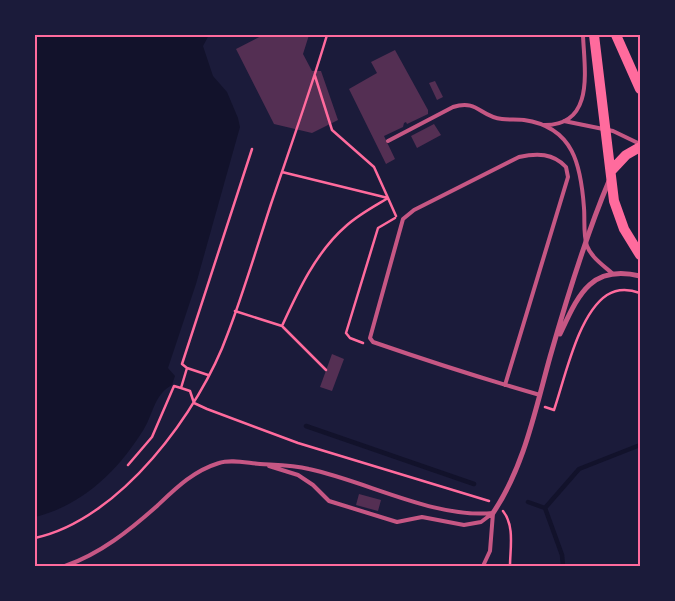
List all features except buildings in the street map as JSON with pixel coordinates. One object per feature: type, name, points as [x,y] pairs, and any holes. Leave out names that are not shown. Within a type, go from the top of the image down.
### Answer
[{"type":"main road","points":[[594,35],[614,201],[624,229],[640,255]]},
{"type":"main road","points":[[616,35],[640,89]]},
{"type":"main road","points":[[611,174],[626,155],[640,145]]},
{"type":"street","points":[[493,513],[519,465],[552,352],[611,174]]},
{"type":"street","points":[[552,352],[582,290],[594,280],[612,274],[640,276]]},
{"type":"lane","points":[[563,121],[578,108],[584,94],[587,74],[583,35]]},
{"type":"lane","points":[[388,141],[453,107],[463,104],[472,105],[496,118],[526,120],[542,125],[565,139],[577,162],[586,245],[595,258],[612,274]]},
{"type":"lane","points":[[542,125],[563,121],[606,129],[640,145]]},
{"type":"lane","points":[[505,385],[568,177],[566,167],[548,156],[530,154],[519,157],[414,210],[403,219],[370,336],[373,342],[505,385],[540,395]]},
{"type":"lane","points":[[65,566],[77,562],[121,536],[179,484],[220,462],[287,464],[311,469],[441,508],[473,515],[493,513]]},
{"type":"lane","points":[[262,464],[298,475],[314,485],[329,501],[397,522],[422,517],[464,525],[481,522],[493,513]]},
{"type":"lane","points":[[483,566],[490,551],[493,513]]},
{"type":"path","points":[[35,538],[57,533],[86,517],[117,495],[144,468],[194,403],[228,335],[327,35]]},
{"type":"path","points":[[315,76],[332,130],[374,167],[396,217],[378,228],[346,332],[350,338],[368,344]]},
{"type":"path","points":[[208,375],[187,368],[182,364],[252,149]]},
{"type":"path","points":[[282,172],[388,198]]},
{"type":"path","points":[[282,326],[298,292],[320,256],[345,226],[388,198]]},
{"type":"path","points":[[537,404],[554,410],[588,318],[601,300],[616,291],[627,289],[640,293]]},
{"type":"path","points":[[236,311],[282,326],[326,370]]},
{"type":"path","points":[[181,388],[187,368]]},
{"type":"path","points":[[128,465],[152,437],[174,386],[190,391],[194,403]]},
{"type":"path","points":[[194,403],[298,443],[476,496],[498,505],[508,517],[512,542],[510,566]]},
{"type":"shaded area","points":[[35,35],[209,35],[203,46],[213,76],[227,92],[240,127],[196,284],[168,368],[175,376],[172,385],[161,394],[144,429],[123,459],[111,472],[84,495],[69,504],[35,517]]},
{"type":"waterway","points":[[306,426],[474,484]]},
{"type":"waterway","points":[[545,508],[579,469],[640,445]]},
{"type":"waterway","points":[[528,502],[545,508]]},
{"type":"waterway","points":[[545,508],[562,555],[563,566]]}]
